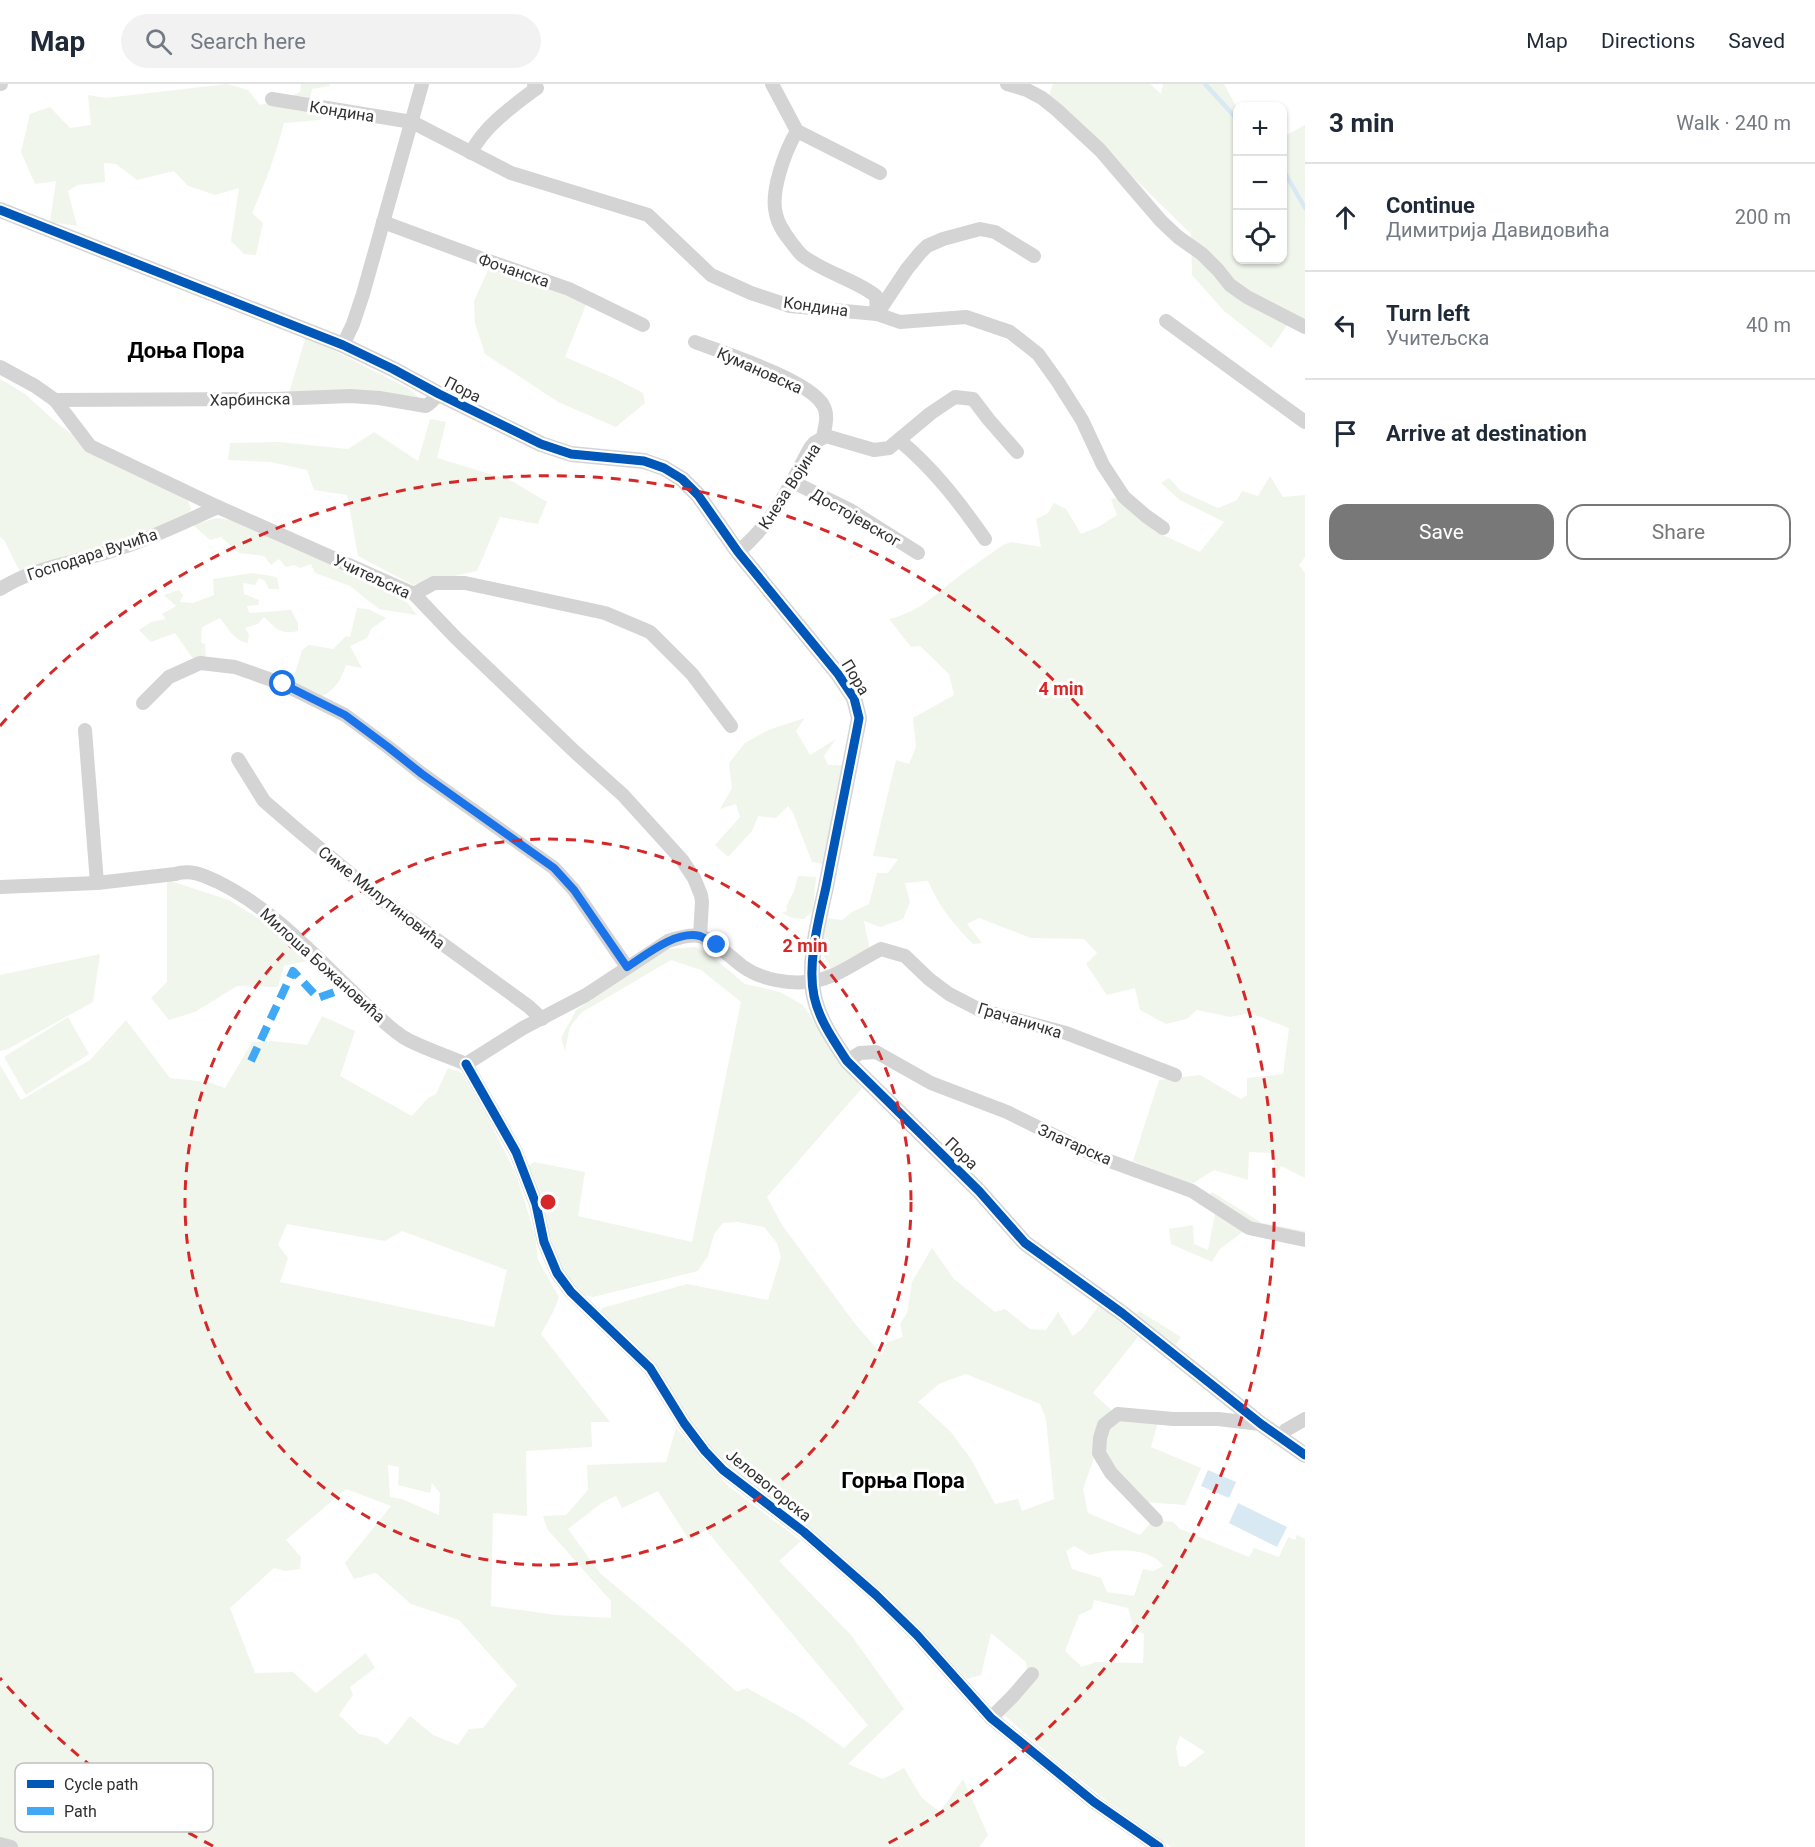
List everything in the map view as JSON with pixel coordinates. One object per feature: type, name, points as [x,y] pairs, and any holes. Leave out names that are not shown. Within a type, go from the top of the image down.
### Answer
[{"type":"street","points":[[343,345],[363,294],[422,84]]},
{"type":"street","points":[[471,153],[476,141],[537,88],[534,84]]},
{"type":"street","points":[[772,84],[797,131],[880,173]]},
{"type":"street","points":[[1007,84],[1035,94],[1057,110],[1100,150],[1161,221],[1178,237],[1202,254],[1230,285],[1247,297],[1305,327]]},
{"type":"street","name":"Кондина","points":[[272,99],[412,122],[512,173],[648,215],[711,275],[751,293],[790,306],[877,314],[900,322],[966,317],[1010,332],[1038,354],[1058,381],[1082,420],[1103,465],[1124,497],[1163,528]]},
{"type":"street","points":[[797,131],[789,144],[778,180],[775,213],[781,228],[803,256],[864,286],[876,296],[877,314]]},
{"type":"street","name":"Пора","points":[[0,210],[343,345],[525,437],[554,449],[571,454],[644,461],[674,473],[682,479],[698,495],[738,552],[838,674],[854,698],[858,729],[821,908],[812,982],[816,1006],[821,1018],[847,1060],[979,1191],[1025,1243],[1122,1313],[1261,1424],[1305,1455]]},
{"type":"street","name":"Фочанска","points":[[383,222],[568,289],[643,325]]},
{"type":"street","points":[[877,314],[920,253],[927,246],[943,239],[980,230],[995,232],[1034,255]]},
{"type":"street","points":[[1166,321],[1305,422]]},
{"type":"street","name":"Кумановска","points":[[695,342],[781,376],[818,397],[825,408],[826,420],[823,437]]},
{"type":"street","name":"Учитељска","points":[[0,367],[55,400],[90,446],[218,507],[414,594],[455,637],[623,795],[682,860],[694,878],[701,895],[700,936]]},
{"type":"street","name":"Харбинска","points":[[55,400],[276,399],[350,396],[379,398],[421,406],[430,403],[439,394]]},
{"type":"street","name":"Кнеза Војина","points":[[738,552],[751,541],[776,512],[810,448],[823,437],[832,437],[874,450],[889,448],[932,412],[955,397],[973,399],[988,420],[1017,452]]},
{"type":"street","points":[[899,440],[933,471],[985,539]]},
{"type":"street","name":"Достојевског","points":[[793,482],[850,510],[918,553]]},
{"type":"street","name":"Господара Вучића","points":[[0,589],[14,580],[57,564],[120,549],[218,507]]},
{"type":"street","points":[[414,594],[434,583],[465,583],[605,613],[650,632],[692,674],[731,726]]},
{"type":"street","points":[[143,703],[169,677],[200,663],[235,668],[283,684],[345,715],[422,774],[554,868],[574,890],[627,967]]},
{"type":"street","points":[[85,730],[97,883]]},
{"type":"street","name":"Симе Милутиновића","points":[[238,759],[264,801],[300,832],[382,900],[528,1006],[542,1019]]},
{"type":"street","name":"Милоша Божановића","points":[[0,887],[97,883],[192,871],[233,889],[286,927],[368,1007],[403,1037],[466,1064]]},
{"type":"street","points":[[466,1064],[523,1028],[586,994],[668,941],[679,938],[700,936],[717,945],[745,968],[757,974],[781,981],[812,982]]},
{"type":"street","name":"Грачаничка","points":[[812,982],[830,977],[880,949],[905,956],[949,994],[980,1010],[1066,1033],[1175,1076]]},
{"type":"street","name":"Златарска","points":[[847,1060],[860,1053],[876,1052],[931,1083],[1007,1112],[1096,1155],[1192,1191],[1249,1228],[1305,1240]]},
{"type":"street","name":"Јеловогорска","points":[[466,1064],[516,1152],[536,1204],[549,1258],[565,1285],[650,1368],[684,1423],[705,1451],[723,1470],[804,1532],[876,1595],[917,1635],[991,1718],[1095,1802],[1159,1847]]},
{"type":"street","points":[[1156,1520],[1111,1473],[1099,1453],[1104,1425],[1118,1414],[1173,1419],[1218,1419],[1261,1424]]},
{"type":"street","points":[[1278,1437],[1305,1419]]},
{"type":"street","points":[[991,1718],[1032,1674]]},
{"type":"street","points":[[0,1844],[11,1847]]},
{"type":"shaded area","points":[[227,84],[248,90],[260,105],[300,92],[301,84],[330,84],[312,89],[310,99],[323,113],[320,120],[284,123],[270,169],[252,213],[263,223],[256,255],[244,254],[231,241],[239,188],[215,195],[188,186],[174,171],[137,180],[116,164],[104,163],[105,182],[78,185],[68,191],[77,226],[50,222],[56,181],[35,184],[21,152],[30,114],[50,107],[70,128],[91,125],[88,95],[106,98]]},
{"type":"shaded area","points":[[1053,84],[1150,84],[1161,94],[1163,84],[1224,84],[1234,102],[1233,264],[1287,264],[1287,135],[1305,125],[1305,333],[1288,324],[1271,348],[1224,311],[1192,275],[1191,234],[1049,95]]},
{"type":"shaded area","points":[[489,268],[587,302],[565,357],[643,393],[645,403],[616,427],[558,402],[485,354],[475,323],[474,301]]},
{"type":"shaded area","points":[[306,336],[409,389],[419,398],[289,393]]},
{"type":"shaded area","points":[[0,379],[25,394],[58,424],[106,459],[151,480],[188,501],[191,509],[189,514],[114,543],[20,572],[4,540],[0,537]]},
{"type":"shaded area","points":[[430,419],[446,422],[437,458],[510,480],[547,502],[538,524],[500,517],[477,571],[413,585],[358,556],[347,495],[314,490],[307,470],[270,462],[228,460],[230,443],[278,442],[348,449],[374,432],[418,461]]},
{"type":"shaded area","points":[[1270,476],[1283,497],[1305,495],[1305,557],[1299,565],[1305,573],[1305,1178],[1281,1166],[1274,1180],[1274,1153],[1249,1152],[1248,1180],[1214,1170],[1190,1185],[1133,1161],[1159,1080],[1200,1075],[1241,1099],[1247,1095],[1247,1078],[1283,1074],[1289,1028],[1250,1013],[1230,1017],[1197,1010],[1187,1019],[1166,1024],[1140,1010],[1135,988],[1107,995],[1086,964],[1097,953],[1084,939],[1031,938],[979,918],[967,924],[982,943],[973,944],[947,914],[928,881],[905,883],[910,902],[903,919],[880,927],[864,921],[870,950],[832,971],[820,949],[827,918],[842,920],[869,904],[877,873],[888,873],[898,859],[873,856],[896,760],[909,764],[916,747],[913,718],[954,695],[949,674],[920,646],[911,647],[889,619],[922,605],[1003,545],[1011,542],[1041,547],[1036,519],[1047,514],[1054,503],[1066,509],[1081,534],[1117,515],[1111,499],[1118,497],[1156,532],[1200,552],[1224,522],[1180,500],[1161,483],[1169,478],[1181,491],[1218,508],[1237,500],[1242,491],[1258,496]]},
{"type":"shaded area","points":[[216,518],[231,520],[398,591],[417,615],[379,609],[350,586],[315,573],[311,564],[300,568],[294,565],[286,567],[279,559],[271,565],[264,556],[239,553],[221,537],[210,540],[193,525]]},
{"type":"shaded area","points":[[252,573],[277,577],[279,589],[269,589],[265,581],[259,578],[255,585],[243,583],[244,594],[259,600],[258,605],[247,606],[249,613],[291,610],[298,623],[298,631],[279,630],[264,617],[258,624],[245,628],[249,634],[248,643],[235,637],[220,618],[202,627],[201,643],[205,644],[206,659],[196,663],[175,633],[151,642],[139,630],[151,622],[166,619],[162,614],[176,606],[164,595],[179,590],[183,595],[180,602],[193,603],[214,595],[213,579]]},
{"type":"shaded area","points":[[357,608],[368,609],[386,618],[371,629],[367,638],[350,646],[362,668],[346,665],[336,686],[317,698],[285,683],[286,671],[295,673],[302,650],[309,645],[333,649],[346,636],[350,637]]},
{"type":"shaded area","points":[[805,718],[796,731],[810,755],[836,739],[824,756],[828,765],[843,765],[823,864],[812,862],[793,813],[788,806],[776,818],[758,816],[752,831],[728,857],[715,845],[740,817],[736,804],[720,809],[732,788],[729,763],[745,743],[768,730]]},
{"type":"shaded area","points":[[798,876],[816,877],[813,911],[804,919],[792,918],[782,913],[787,911],[786,907]]},
{"type":"shaded area","points":[[167,880],[229,900],[264,922],[307,961],[284,966],[278,987],[237,986],[195,1012],[169,1020],[151,998],[167,982]]},
{"type":"shaded area","points":[[695,947],[709,954],[745,984],[780,992],[803,1005],[843,1066],[862,1088],[767,1197],[782,1225],[856,1325],[882,1355],[887,1342],[903,1337],[900,1324],[907,1313],[912,1282],[932,1248],[954,1279],[995,1312],[1005,1309],[1030,1329],[1046,1330],[1058,1312],[1073,1336],[1082,1329],[1099,1305],[1138,1337],[1093,1393],[1121,1419],[1158,1422],[1151,1447],[1201,1468],[1185,1505],[1145,1502],[1095,1455],[1083,1489],[1088,1513],[1140,1535],[1153,1520],[1173,1522],[1180,1529],[1249,1557],[1254,1548],[1279,1557],[1288,1537],[1295,1540],[1297,1535],[1305,1539],[1305,1847],[1171,1847],[1055,1760],[1002,1713],[1027,1673],[1026,1662],[991,1633],[981,1675],[967,1679],[919,1628],[717,1462],[653,1363],[635,1343],[598,1317],[602,1308],[687,1284],[768,1300],[781,1257],[777,1243],[764,1227],[737,1222],[723,1223],[714,1234],[708,1256],[698,1271],[593,1297],[581,1295],[562,1272],[527,1167],[534,1162],[585,1172],[578,1216],[692,1242],[741,1002],[701,970],[671,960],[581,1013],[570,1027],[565,1051],[561,1038],[576,1010],[668,949]],"holes":[[[966,1374],[1040,1404],[1046,1419],[1054,1499],[1022,1511],[1018,1499],[995,1504],[971,1459],[950,1431],[918,1402],[939,1384]],[[1074,1546],[1090,1555],[1108,1551],[1139,1552],[1149,1555],[1163,1566],[1154,1571],[1143,1569],[1134,1596],[1107,1592],[1101,1578],[1072,1569],[1066,1551]],[[1094,1600],[1128,1608],[1134,1630],[1144,1634],[1143,1663],[1096,1662],[1082,1667],[1065,1651],[1079,1615],[1092,1609]],[[1180,1736],[1205,1752],[1185,1767],[1179,1766],[1176,1747]]]},
{"type":"shaded area","points":[[100,954],[93,1002],[8,1049],[0,1051],[0,975]]},
{"type":"shaded area","points":[[322,1016],[355,1031],[340,1076],[412,1116],[428,1098],[436,1094],[448,1068],[462,1073],[486,1114],[516,1174],[535,1235],[538,1260],[559,1297],[541,1334],[610,1422],[591,1422],[592,1447],[526,1451],[527,1516],[493,1513],[491,1606],[556,1615],[611,1618],[611,1601],[547,1529],[543,1516],[566,1515],[588,1490],[587,1465],[666,1462],[676,1428],[728,1486],[801,1541],[779,1561],[851,1635],[904,1709],[848,1764],[883,1779],[904,1768],[922,1798],[940,1812],[963,1779],[988,1835],[979,1847],[0,1847],[0,1065],[21,1100],[90,1060],[126,1020],[170,1078],[208,1082],[225,1088],[252,1042],[272,1041],[307,1045]],"holes":[[[287,1224],[385,1241],[402,1231],[507,1270],[494,1327],[280,1282],[288,1258],[278,1245]],[[388,1465],[399,1467],[398,1485],[430,1493],[432,1483],[440,1493],[439,1515],[402,1499],[390,1497]],[[346,1489],[391,1506],[345,1563],[354,1579],[376,1573],[411,1604],[459,1620],[517,1685],[483,1728],[469,1729],[458,1745],[433,1735],[410,1716],[387,1745],[377,1738],[359,1734],[339,1715],[353,1695],[350,1687],[375,1668],[366,1653],[316,1693],[293,1672],[255,1673],[230,1608],[274,1568],[285,1571],[300,1569],[301,1557],[286,1540]],[[658,1491],[689,1540],[706,1530],[868,1725],[844,1748],[803,1719],[747,1688],[737,1692],[600,1573],[568,1529],[603,1502],[616,1496],[622,1508]]]},
{"type":"shaded area","points":[[68,1017],[89,1054],[26,1095],[4,1057]]},
{"type":"shaded area","points":[[1212,1192],[1262,1223],[1305,1231],[1305,1243],[1244,1231],[1220,1249],[1212,1262],[1171,1244],[1169,1229],[1193,1225],[1194,1244],[1208,1250],[1215,1213],[1198,1204]]},
{"type":"shaded area","points":[[1139,1311],[1181,1337],[1175,1346],[1136,1314]]},
{"type":"water","points":[[1208,1470],[1236,1482],[1229,1498],[1201,1486]]},
{"type":"water","points":[[1238,1503],[1287,1527],[1277,1547],[1229,1523]]},
{"type":"waterway","points":[[1205,84],[1233,115]]},
{"type":"waterway","points":[[1287,177],[1305,208]]},
{"type":"marked path","points":[[251,1061],[293,971],[318,998],[348,987]]},
{"type":"cycle path","points":[[0,210],[343,345],[541,444],[571,454],[644,461],[664,468],[682,479],[698,495],[738,552],[838,674],[854,698],[859,718],[817,927],[812,970],[816,1005],[837,1046],[847,1061],[979,1191],[1025,1243],[1122,1313],[1261,1424],[1305,1455]]},
{"type":"cycle path","points":[[466,1064],[516,1152],[536,1204],[544,1242],[557,1273],[571,1292],[650,1368],[684,1423],[705,1451],[723,1470],[804,1532],[876,1595],[917,1635],[991,1718],[1094,1802],[1159,1847]]},
{"type":"district","name":"Доња Пора","points":[[186,350]]},
{"type":"district","name":"Горња Пора","points":[[903,1480]]},
{"type":"route","points":[[283,684],[345,715],[422,774],[554,868],[574,890],[627,967],[668,941],[679,938],[700,936],[717,945]]}]
